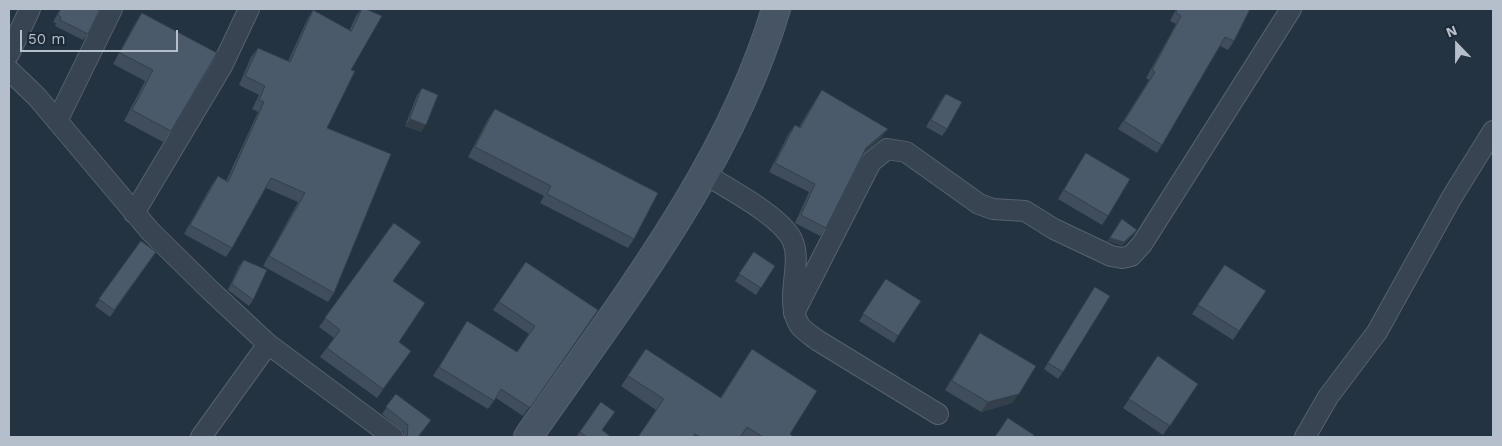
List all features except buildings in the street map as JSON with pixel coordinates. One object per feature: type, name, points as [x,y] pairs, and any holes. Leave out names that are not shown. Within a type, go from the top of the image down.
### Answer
[{"type":"street","points":[[9,54],[30,9]]},
{"type":"street","points":[[57,121],[112,9]]},
{"type":"street","points":[[134,213],[222,66],[249,9]]},
{"type":"street","points":[[528,437],[634,284],[690,198],[748,86],[776,9]]},
{"type":"street","points":[[794,313],[871,162],[887,149],[906,152],[979,204],[993,209],[1025,210],[1054,229],[1111,256],[1122,258],[1131,256],[1142,244],[1291,9]]},
{"type":"street","points":[[9,70],[37,97],[150,231],[268,344],[393,437]]},
{"type":"street","points":[[1305,437],[1328,397],[1377,332],[1452,196],[1493,131]]},
{"type":"street","points":[[704,173],[777,221],[791,236],[795,251],[792,287],[794,313],[800,326],[817,340],[938,414]]},
{"type":"street","points":[[201,437],[268,344]]}]
